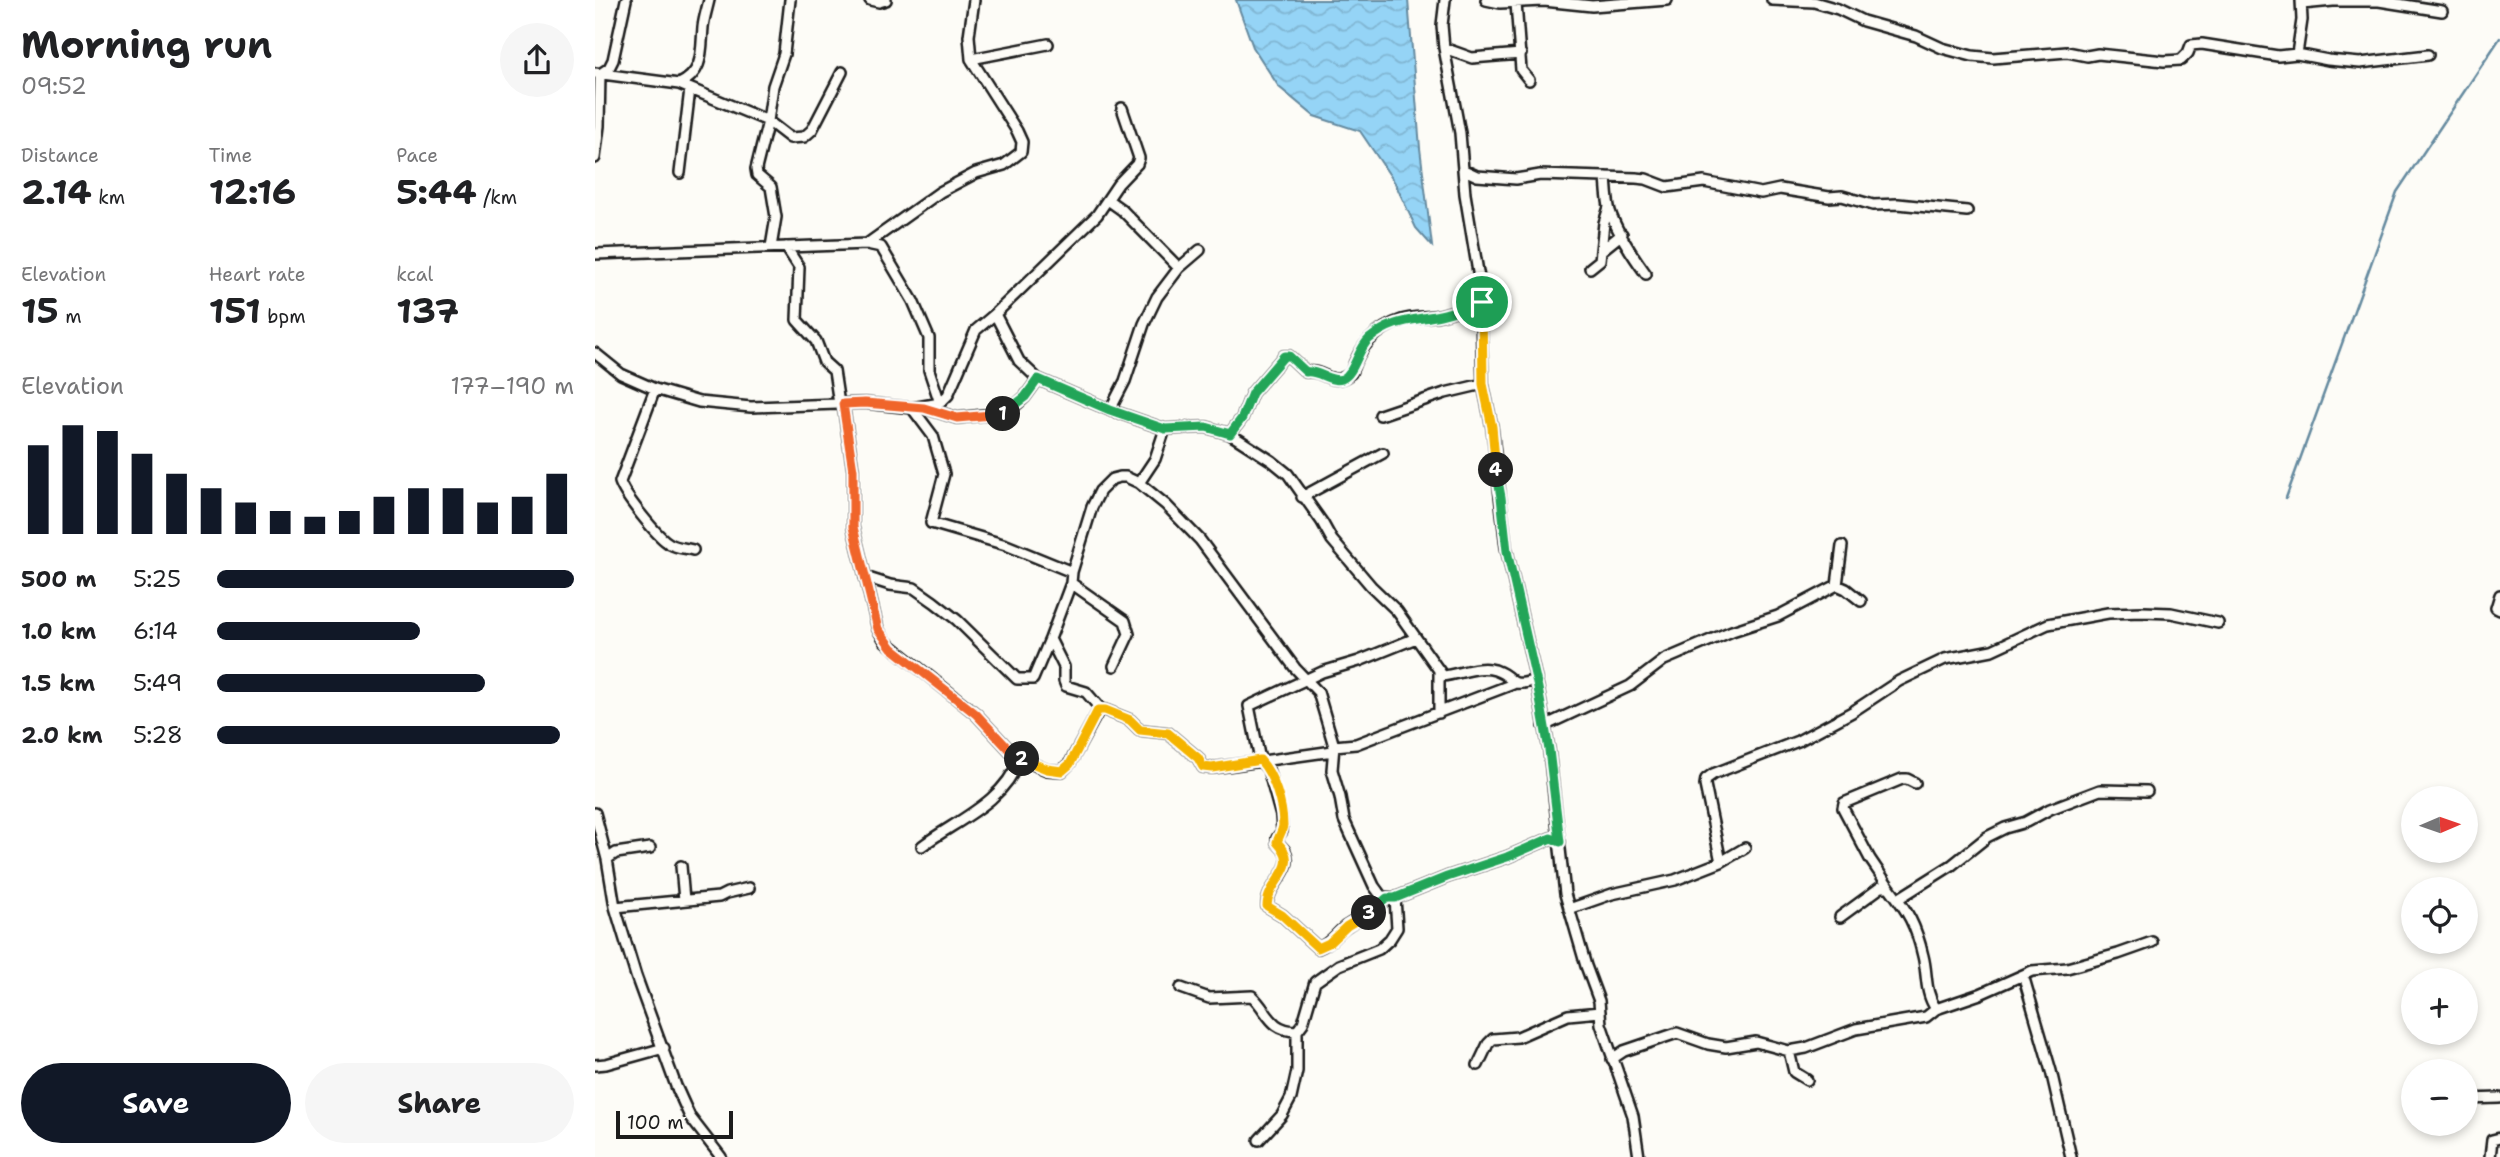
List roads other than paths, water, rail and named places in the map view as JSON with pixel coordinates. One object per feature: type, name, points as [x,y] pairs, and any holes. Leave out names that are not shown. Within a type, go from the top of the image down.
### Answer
[{"type":"street","points":[[597,73],[609,68],[613,60],[627,0]]},
{"type":"street","points":[[679,85],[690,80],[698,68],[709,0]]},
{"type":"street","points":[[771,247],[776,217],[771,187],[757,175],[756,169],[768,121],[773,86],[784,54],[790,0]]},
{"type":"street","points":[[870,0],[886,0]]},
{"type":"street","points":[[867,244],[940,192],[976,173],[1004,165],[1021,152],[1023,142],[971,59],[969,36],[974,0]]},
{"type":"street","points":[[1445,0],[1442,25],[1444,48],[1460,133],[1465,194],[1482,302],[1483,384],[1492,427],[1507,551],[1544,726],[1569,909],[1585,966],[1597,995],[1601,1024],[1633,1116],[1639,1157]]},
{"type":"street","points":[[1486,0],[1516,3],[1544,1],[1592,6],[1667,0]]},
{"type":"street","points":[[1772,0],[1814,2],[1838,9],[1863,21],[1916,36],[1942,48],[1993,58],[2067,52],[2087,56],[2098,54],[2164,61],[2181,60],[2191,45],[2202,44],[2278,56],[2297,54],[2360,63],[2428,55]]},
{"type":"street","points":[[2297,54],[2302,2],[2379,1],[2442,11]]},
{"type":"street","points":[[1516,3],[1521,70],[1529,80]]},
{"type":"street","points":[[971,59],[1048,44]]},
{"type":"street","points":[[1444,48],[1472,58],[1521,54]]},
{"type":"street","points":[[597,73],[679,85],[768,121],[790,138],[804,137],[812,131],[842,72]]},
{"type":"street","points":[[595,158],[599,126],[597,73]]},
{"type":"street","points":[[680,173],[689,89]]},
{"type":"street","points":[[924,408],[940,403],[948,395],[976,330],[1097,215],[1139,158],[1122,108]]},
{"type":"street","points":[[1464,170],[1477,176],[1516,179],[1540,175],[1646,178],[1667,187],[1705,183],[1761,193],[1780,189],[1842,197],[1873,205],[1898,204],[1967,211]]},
{"type":"street","points":[[1606,177],[1609,207],[1646,274]]},
{"type":"street","points":[[1108,201],[1122,210],[1178,268]]},
{"type":"street","points":[[1590,268],[1600,260],[1604,223],[1609,207]]},
{"type":"street","points":[[1602,250],[1622,234]]},
{"type":"street","points":[[595,254],[867,244],[881,247],[913,301],[929,338],[929,370],[940,403]]},
{"type":"street","points":[[786,247],[799,267],[797,320],[816,341],[824,362],[834,371],[853,470],[853,527],[878,629],[885,641],[976,714],[1019,760],[1011,777],[997,794],[922,846]]},
{"type":"street","points":[[1110,410],[1157,297],[1178,268],[1200,250]]},
{"type":"street","points":[[1230,434],[1242,418],[1252,393],[1284,356],[1294,359],[1306,372],[1313,371],[1339,380],[1350,373],[1356,357],[1369,339],[1401,320],[1441,315],[1482,302]]},
{"type":"street","points":[[995,314],[1019,360],[1038,379],[1110,410],[1165,429],[1206,427],[1230,434],[1272,461],[1288,474],[1332,540],[1371,586],[1397,611],[1443,676],[1469,670],[1495,670],[1513,684],[1536,680]]},
{"type":"street","points":[[595,353],[621,374],[655,389],[699,402],[751,407],[865,403],[924,408],[957,418],[998,416],[1008,412],[1025,397],[1038,379]]},
{"type":"street","points":[[1380,415],[1445,393],[1483,384]]},
{"type":"street","points":[[655,389],[620,482],[623,491],[663,538],[670,544],[693,550]]},
{"type":"street","points":[[912,408],[933,436],[944,474],[931,523],[1006,545],[1072,572]]},
{"type":"street","points":[[1139,483],[1155,459],[1165,429]]},
{"type":"street","points":[[1302,497],[1383,453]]},
{"type":"street","points":[[865,577],[890,585],[914,588],[957,620],[1017,679],[1033,679],[1071,583],[1092,507],[1100,491],[1112,479],[1120,477],[1139,483],[1166,505],[1200,541],[1306,681],[1318,692],[1333,748],[1332,770],[1344,820],[1374,886],[1382,897],[1391,898]]},
{"type":"street","points":[[1544,726],[1630,686],[1664,660],[1778,615],[1837,585],[1842,546]]},
{"type":"street","points":[[1071,583],[1125,621],[1129,628],[1129,634],[1114,666]]},
{"type":"street","points":[[1837,585],[1861,601]]},
{"type":"street","points":[[2500,595],[2496,608],[2500,610]]},
{"type":"street","points":[[1721,862],[1706,779],[1798,741],[1852,712],[1899,681],[1945,659],[1992,650],[2048,624],[2062,621],[2108,613],[2143,612],[2171,613],[2218,623]]},
{"type":"street","points":[[1416,638],[1359,661],[1322,672],[1249,706],[1260,760],[1268,769],[1275,788],[1283,824],[1277,842],[1284,851],[1287,862],[1286,869],[1267,897],[1267,906],[1282,915],[1318,948],[1391,898],[1507,857],[1551,838],[1560,842]]},
{"type":"street","points":[[1016,757],[1047,769],[1062,771],[1070,764],[1099,707],[1086,692],[1066,687],[1064,667],[1050,639]]},
{"type":"street","points":[[1439,673],[1439,713]]},
{"type":"street","points":[[1098,710],[1130,720],[1140,730],[1168,733],[1198,758],[1203,767],[1212,768],[1356,744],[1513,684]]},
{"type":"street","points":[[1915,783],[1907,779],[1887,783],[1844,803],[1843,808],[1870,859],[1910,914],[1924,959],[1925,986],[1936,1009]]},
{"type":"street","points":[[1898,899],[1952,865],[1987,837],[2005,828],[2026,822],[2050,809],[2100,790],[2147,791]]},
{"type":"street","points":[[595,814],[607,859],[615,907],[636,976],[676,1086],[690,1117],[721,1157]]},
{"type":"street","points":[[607,859],[616,853],[650,848]]},
{"type":"street","points":[[1569,909],[1612,894],[1675,880],[1721,862],[1745,848]]},
{"type":"street","points":[[681,866],[684,900]]},
{"type":"street","points":[[595,874],[607,870]]},
{"type":"street","points":[[1840,917],[1881,887],[1889,887]]},
{"type":"street","points":[[615,907],[719,897],[749,888]]},
{"type":"street","points":[[1259,1140],[1282,1115],[1291,1098],[1297,1071],[1297,1031],[1303,1023],[1313,986],[1320,977],[1339,965],[1379,949],[1396,934],[1391,898]]},
{"type":"street","points":[[1612,1059],[1624,1051],[1677,1033],[1726,1047],[1756,1042],[1789,1051],[1806,1048],[1856,1029],[1926,1017],[1936,1009],[1980,994],[2032,971],[2067,968],[2152,942]]},
{"type":"street","points":[[2023,975],[2051,1071],[2071,1157]]},
{"type":"street","points":[[1181,988],[1209,998],[1252,996],[1281,1030],[1297,1031]]},
{"type":"street","points":[[1478,1065],[1493,1039],[1518,1037],[1568,1015],[1600,1012]]},
{"type":"street","points":[[595,1065],[664,1048]]},
{"type":"street","points":[[1789,1051],[1794,1072],[1807,1080]]},
{"type":"street","points":[[2478,1099],[2500,1098]]},
{"type":"street","points":[[2490,1157],[2492,1140],[2500,1138]]},
{"type":"water","points":[[1236,0],[1408,0],[1420,148],[1432,246],[1416,228],[1395,183],[1360,131],[1314,116],[1279,87],[1253,47]]},
{"type":"waterway","points":[[2286,498],[2397,192],[2500,38]]}]
